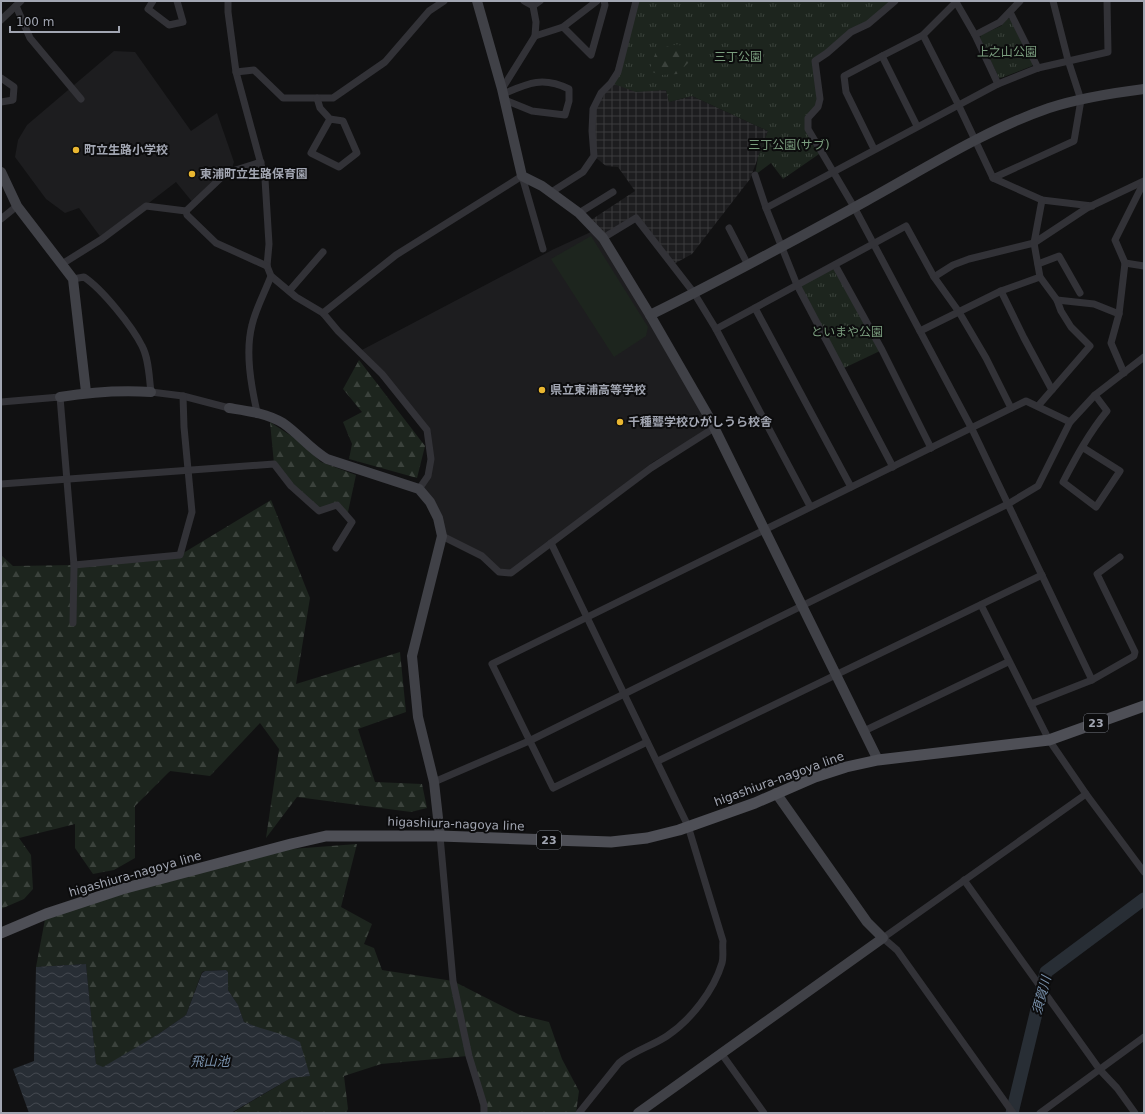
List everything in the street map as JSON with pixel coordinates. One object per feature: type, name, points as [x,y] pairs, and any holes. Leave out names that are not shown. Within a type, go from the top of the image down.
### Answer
[{"type":"main road","name":"higashiura-nagoya line","points":[[1,933],[46,914],[122,889],[326,836],[440,836],[611,842],[648,838],[679,830],[755,803],[815,777],[878,760],[1049,740],[1144,706]]},
{"type":"street","points":[[153,1],[148,9],[169,25],[183,22],[177,1]]},
{"type":"street","points":[[228,1],[228,12],[236,72],[265,178],[269,244],[267,266],[271,276],[290,290],[296,297],[324,313],[338,331],[382,374],[427,430],[431,459],[428,476],[419,489]]},
{"type":"street","points":[[236,72],[254,70],[283,98],[334,98],[385,62],[429,11],[444,1]]},
{"type":"street","points":[[477,1],[503,95],[522,176],[543,249]]},
{"type":"street","points":[[524,1],[533,6]]},
{"type":"street","points":[[533,6],[540,1]]},
{"type":"street","points":[[535,36],[563,27],[597,1]]},
{"type":"street","points":[[563,27],[591,55],[606,5],[604,1]]},
{"type":"street","points":[[550,193],[583,172],[594,156],[592,131],[593,109],[601,94],[618,72],[636,1]]},
{"type":"street","points":[[895,1],[868,24],[851,32],[827,54],[815,60],[820,99],[818,107],[808,118],[808,129],[854,207],[972,429],[1092,680]]},
{"type":"street","points":[[975,35],[1000,22],[1020,1]]},
{"type":"street","points":[[993,178],[1074,141],[1081,100],[1068,60],[1054,1]]},
{"type":"street","points":[[766,208],[958,104],[998,84],[1038,68],[1108,52],[1107,1]]},
{"type":"street","points":[[874,149],[846,92],[844,76],[923,35],[956,2],[975,35],[998,84]]},
{"type":"street","points":[[2,16],[18,3],[30,38],[81,99]]},
{"type":"street","points":[[503,95],[535,36],[536,22],[533,6]]},
{"type":"street","points":[[1010,12],[1038,68]]},
{"type":"street","points":[[923,35],[993,178],[1042,200],[1092,206]]},
{"type":"street","points":[[882,56],[917,126]]},
{"type":"street","points":[[1,78],[14,87],[13,100],[1,102]]},
{"type":"street","points":[[540,81],[556,83],[569,89],[569,100],[565,115],[532,111],[503,95],[528,83],[540,81]]},
{"type":"street","points":[[650,315],[694,294],[782,247],[974,141],[1027,117],[1081,100],[1119,92],[1144,89]]},
{"type":"street","points":[[317,98],[320,108],[330,119],[343,121],[357,152],[339,167],[311,153],[330,119]]},
{"type":"street","points":[[186,211],[226,173],[261,162]]},
{"type":"street","points":[[1,172],[17,206],[73,279],[86,392]]},
{"type":"street","points":[[755,175],[766,208],[797,285],[893,467]]},
{"type":"street","points":[[522,176],[542,186],[579,213],[603,238],[650,315],[714,428],[878,760]]},
{"type":"street","points":[[324,313],[396,255],[522,176]]},
{"type":"street","points":[[934,277],[952,265],[969,259],[1034,243],[1092,206],[1144,182]]},
{"type":"street","points":[[1124,373],[1111,343],[1119,314],[1125,263],[1115,240],[1144,182]]},
{"type":"street","points":[[579,213],[613,192]]},
{"type":"street","points":[[1038,406],[1090,346],[1071,327],[1061,311],[1057,300],[1040,277],[1034,243],[1042,200]]},
{"type":"street","points":[[1,219],[17,206]]},
{"type":"street","points":[[62,264],[102,239],[146,206],[186,211]]},
{"type":"street","points":[[186,211],[187,215],[216,243],[267,266]]},
{"type":"street","points":[[603,238],[636,218],[694,294],[716,329],[810,506]]},
{"type":"street","points":[[716,329],[906,226],[934,277],[959,312],[986,358],[1011,408]]},
{"type":"street","points":[[729,228],[748,265]]},
{"type":"street","points":[[290,290],[322,252]]},
{"type":"street","points":[[1038,264],[1059,256],[1080,293]]},
{"type":"street","points":[[1125,263],[1144,266]]},
{"type":"street","points":[[835,265],[882,350],[931,448]]},
{"type":"street","points":[[257,412],[252,386],[249,342],[256,311],[271,276]]},
{"type":"street","points":[[73,279],[84,277],[96,284],[142,346],[148,365],[151,392]]},
{"type":"street","points":[[920,331],[1001,291],[1040,277]]},
{"type":"street","points":[[1001,291],[1052,390]]},
{"type":"street","points":[[1057,300],[1094,304],[1119,314]]},
{"type":"street","points":[[755,308],[851,487]]},
{"type":"street","points":[[434,782],[529,741],[801,605],[1008,504],[1038,486],[1070,422],[1095,395],[1144,357]]},
{"type":"street","points":[[1,402],[60,397],[86,392],[121,390],[183,396],[229,408],[257,412],[283,423],[315,452],[327,459],[419,489],[430,502],[438,518],[442,536],[412,656],[418,717],[434,782],[453,981],[469,1056],[484,1105],[484,1113]]},
{"type":"street","points":[[1082,447],[1120,471],[1096,507],[1063,482],[1089,434],[1106,411],[1095,395]]},
{"type":"street","points":[[74,565],[180,555],[192,512],[184,427],[183,396]]},
{"type":"street","points":[[60,397],[74,565],[72,623]]},
{"type":"street","points":[[647,742],[553,788],[492,664],[588,618],[810,506],[972,429],[1026,401],[1070,422]]},
{"type":"street","points":[[442,536],[482,556],[499,572],[511,573],[656,465],[714,428]]},
{"type":"street","points":[[1,484],[274,464],[291,486],[319,511],[337,505],[352,522],[336,548]]},
{"type":"street","points":[[551,543],[647,742],[658,761],[688,826],[722,941],[722,961],[715,979],[698,1006],[683,1023],[667,1036],[625,1058],[619,1063],[579,1113]]},
{"type":"street","points":[[1032,704],[1092,680],[1134,656],[1135,652],[1097,574],[1120,557]]},
{"type":"street","points":[[658,761],[836,676],[1042,574]]},
{"type":"street","points":[[981,604],[1008,662],[1032,704],[1049,740],[1086,794],[1144,872]]},
{"type":"street","points":[[864,731],[1008,662]]},
{"type":"street","points":[[776,793],[867,922],[897,950],[1013,1113]]},
{"type":"street","points":[[638,1113],[1086,794]]},
{"type":"street","points":[[964,880],[1100,1070],[1117,1088],[1135,1113]]},
{"type":"street","points":[[1040,1113],[1144,1037]]},
{"type":"street","points":[[721,1053],[764,1113]]},
{"type":"shaded area","points":[[114,51],[135,52],[191,131],[217,113],[234,162],[232,168],[194,204],[176,182],[102,239],[79,208],[65,213],[46,199],[15,157],[18,140],[27,125]]},
{"type":"shaded area","points":[[611,83],[666,90],[669,102],[692,96],[768,131],[750,179],[692,254],[672,265],[636,218],[603,238],[588,222],[635,191],[618,167],[606,166],[594,156],[593,109]]},
{"type":"shaded area","name":"県立東浦高等学校","points":[[595,230],[707,422],[707,430],[653,462],[511,573],[499,572],[482,556],[442,536],[419,489],[428,476],[427,430],[358,352],[552,250]]},
{"type":"green space","name":"三丁公園","points":[[636,1],[895,1],[815,61],[820,99],[808,118],[808,129],[822,152],[783,179],[771,163],[755,175],[758,157],[768,131],[692,96],[669,102],[666,90],[636,92],[611,83]]},
{"type":"green space","name":"上之山公園","points":[[1008,18],[1011,20],[1033,64],[1032,66],[999,78],[980,38],[981,35],[1001,26]]},
{"type":"green space","points":[[679,44],[689,62],[677,74],[661,75],[649,71],[657,49]]},
{"type":"green space","points":[[591,236],[648,327],[646,336],[614,357],[551,259]]},
{"type":"green space","name":"といまや公園","points":[[835,265],[882,350],[842,369],[797,285]]},
{"type":"green space","points":[[359,360],[425,446],[417,478],[349,459],[352,444],[343,422],[362,412],[343,389]]},
{"type":"green space","points":[[270,422],[299,441],[321,462],[356,475],[348,512],[352,522],[337,505],[319,511],[274,464]]},
{"type":"green space","points":[[271,500],[310,598],[296,684],[400,652],[406,712],[358,729],[375,782],[422,784],[427,808],[411,812],[297,797],[266,838],[279,749],[260,723],[210,776],[170,771],[135,806],[135,858],[114,870],[93,874],[75,848],[75,824],[19,838],[31,855],[33,889],[24,899],[1,909],[1,555],[13,566],[74,565],[180,555]]},
{"type":"green space","points":[[357,844],[341,907],[372,924],[364,944],[374,948],[382,970],[453,981],[520,1015],[549,1022],[562,1059],[579,1091],[576,1113],[482,1113],[468,1056],[381,1064],[344,1076],[348,1109],[346,1113],[232,1113],[291,1078],[309,1076],[263,1030],[244,1022],[238,1005],[228,990],[228,972],[226,970],[202,972],[186,1015],[157,1035],[103,1068],[96,1064],[86,964],[36,967],[46,914],[265,851]]},
{"type":"water","name":"飛山池","points":[[86,964],[96,1064],[103,1067],[157,1035],[186,1015],[202,973],[205,971],[226,970],[228,972],[228,990],[238,1005],[244,1022],[300,1042],[310,1076],[291,1078],[231,1113],[29,1113],[13,1069],[34,1061],[36,967]]},
{"type":"waterway","name":"須賀川","points":[[1012,1113],[1046,972],[1144,899]]},
{"type":"place","name":"町立生路小学校","points":[[76,150]]},
{"type":"place","name":"東浦町立生路保育園","points":[[192,174]]},
{"type":"place","name":"県立東浦高等学校","points":[[542,390]]},
{"type":"place","name":"千種聾学校ひがしうら校舎","points":[[620,422]]},
{"type":"park label","name":"三丁公園(サブ)","points":[[789,145]]}]
